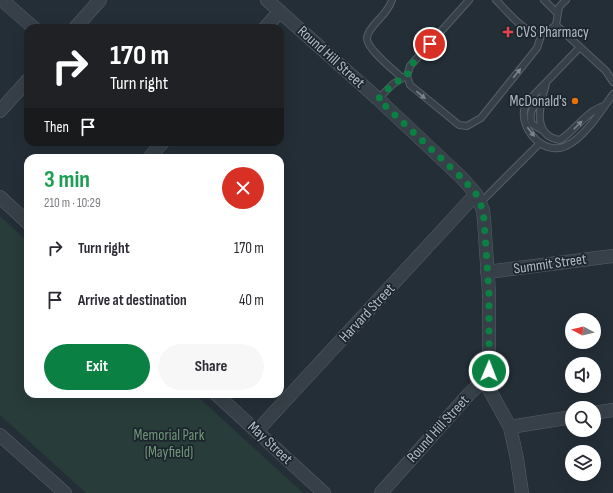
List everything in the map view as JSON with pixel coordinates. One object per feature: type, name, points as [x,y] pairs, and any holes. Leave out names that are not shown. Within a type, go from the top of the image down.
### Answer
[{"type":"street","points":[[2,0],[29,24]]},
{"type":"street","points":[[79,24],[100,0]]},
{"type":"street","name":"Round Hill Street","points":[[267,0],[378,99],[462,178],[478,198],[484,220],[490,361],[489,371],[484,380],[469,394],[381,493]]},
{"type":"street","points":[[269,24],[280,11]]},
{"type":"street","points":[[0,111],[24,84]]},
{"type":"street","points":[[152,154],[160,146]]},
{"type":"street","points":[[0,197],[24,219]]},
{"type":"street","name":"Harvard Street","points":[[257,431],[478,198]]},
{"type":"street","name":"Summit Street","points":[[487,272],[613,256]]},
{"type":"street","points":[[484,380],[510,427],[522,493]]},
{"type":"street","name":"May Street","points":[[220,398],[324,493]]},
{"type":"street","points":[[601,412],[613,410]]},
{"type":"street","points":[[510,427],[565,418]]},
{"type":"street","points":[[0,434],[65,493]]},
{"type":"lane","points":[[392,0],[390,6],[369,31],[367,37],[368,43],[372,49],[405,77],[410,85],[459,125],[467,126],[481,118],[537,48],[542,33],[556,25]]},
{"type":"lane","points":[[378,99],[393,84],[405,77],[410,66],[469,0]]},
{"type":"lane","points":[[496,0],[528,30],[542,33]]},
{"type":"lane","points":[[544,0],[557,13]]},
{"type":"lane","points":[[556,25],[559,7],[566,0]]},
{"type":"lane","points":[[556,25],[606,71],[613,82]]},
{"type":"lane","points":[[580,47],[529,100],[524,109],[526,126],[540,143],[548,148],[556,150],[566,146],[589,126],[613,94]]},
{"type":"lane","points":[[542,130],[540,117],[546,82]]},
{"type":"lane","points":[[542,99],[534,105],[530,118],[532,124],[542,130],[546,135],[560,140],[569,134],[594,109],[604,106]]},
{"type":"lane","points":[[478,198],[540,143]]},
{"type":"green space","name":"Memorial Park (Mayfield)","points":[[0,216],[24,238],[24,398],[199,398],[303,493],[86,493],[0,415]]},
{"type":"place","name":"CVS Pharmacy","points":[[508,32]]},
{"type":"place","name":"McDonald's","points":[[575,101]]},
{"type":"route","points":[[430,44],[410,66],[407,76],[393,84],[378,99],[472,188],[483,210],[489,293],[489,371]]}]
